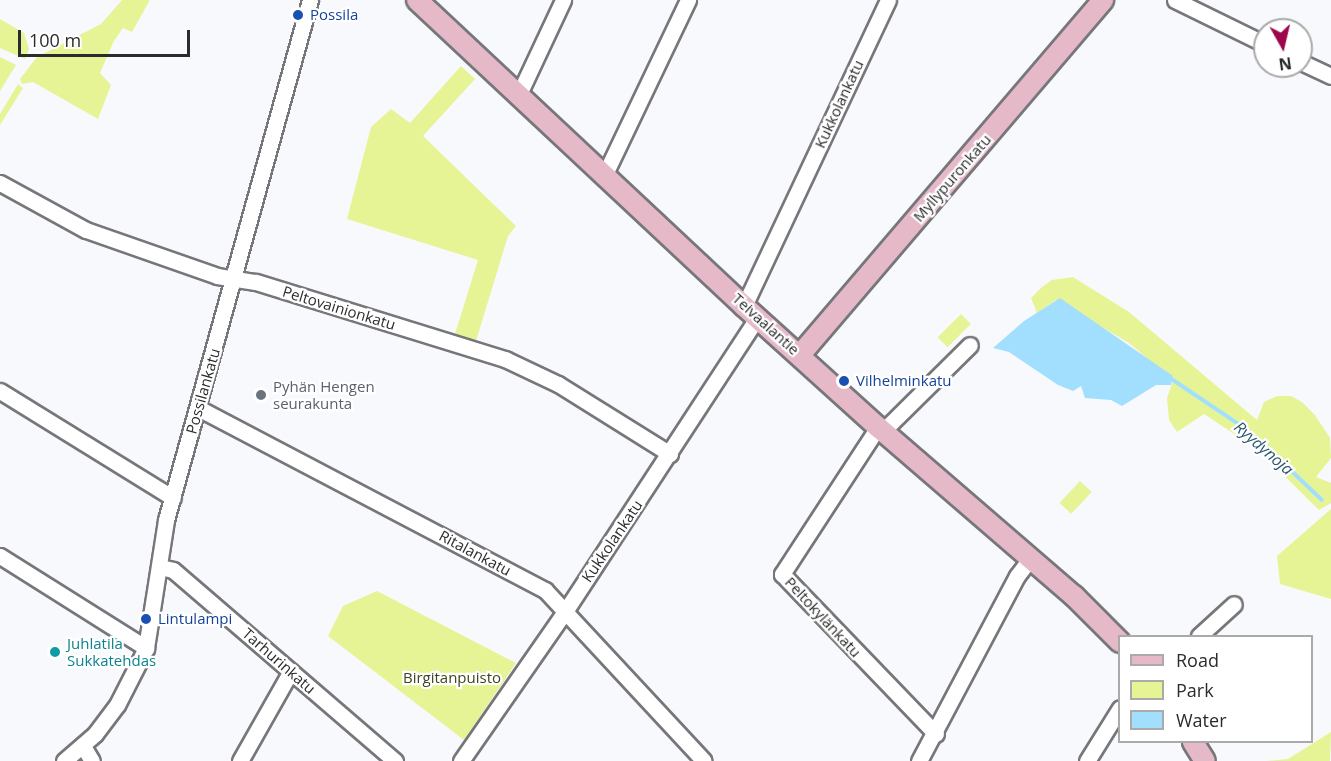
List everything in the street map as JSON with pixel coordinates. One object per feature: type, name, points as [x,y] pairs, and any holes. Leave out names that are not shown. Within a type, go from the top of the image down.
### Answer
[{"type":"main road","name":"Teivaalantie","points":[[419,0],[751,311],[880,429],[1074,596],[1118,641]]},
{"type":"main road","name":"Myllypuronkatu","points":[[800,355],[1103,0]]},
{"type":"main road","points":[[1194,743],[1205,761]]},
{"type":"street","name":"Possilankatu","points":[[64,761],[83,746],[119,702],[146,648],[160,567],[162,538],[236,278],[310,0]]},
{"type":"street","points":[[519,94],[563,0]]},
{"type":"street","points":[[605,174],[688,0]]},
{"type":"street","name":"Kukkolankatu","points":[[460,761],[564,613],[670,454],[751,311],[888,0]]},
{"type":"street","points":[[1175,0],[1253,38]]},
{"type":"street","points":[[1313,68],[1331,76]]},
{"type":"street","name":"Peltovainionkatu","points":[[0,183],[86,230],[217,276],[236,278],[505,359],[558,384],[670,454]]},
{"type":"street","points":[[880,429],[970,345]]},
{"type":"street","points":[[0,391],[173,498]]},
{"type":"street","name":"Ritalankatu","points":[[198,408],[545,590],[704,761]]},
{"type":"street","name":"Peltokylänkatu","points":[[880,429],[782,574],[936,734]]},
{"type":"street","points":[[0,556],[146,648]]},
{"type":"street","points":[[919,761],[936,734],[1017,576],[1030,559]]},
{"type":"street","name":"Tarhurinkatu","points":[[160,567],[173,570],[395,761]]},
{"type":"street","points":[[1200,635],[1234,604]]},
{"type":"street","points":[[240,761],[291,671]]},
{"type":"street","points":[[1088,761],[1118,710]]},
{"type":"street","points":[[83,746],[92,761]]},
{"type":"green space","points":[[122,0],[150,0],[132,32],[123,28],[114,41],[100,73],[111,85],[98,119],[33,82],[22,84],[20,79],[37,57],[101,24]]},
{"type":"green space","points":[[0,19],[24,33],[29,49],[25,59],[0,48]]},
{"type":"green space","points":[[0,57],[16,65],[0,91]]},
{"type":"green space","points":[[461,66],[475,79],[423,136],[516,226],[508,236],[476,341],[455,334],[478,260],[347,219],[371,127],[391,109],[410,123]]},
{"type":"green space","points":[[18,84],[23,88],[0,125],[0,114]]},
{"type":"green space","points":[[1073,277],[1129,312],[1257,420],[1264,402],[1277,396],[1291,396],[1302,402],[1315,415],[1330,438],[1331,458],[1316,477],[1331,483],[1331,503],[1319,510],[1257,449],[1204,414],[1177,432],[1169,420],[1167,398],[1173,380],[1129,343],[1056,300],[1037,313],[1031,298],[1042,287],[1052,280]]},
{"type":"green space","points":[[961,314],[971,324],[948,347],[938,337]]},
{"type":"green space","points":[[1080,481],[1092,492],[1071,514],[1060,503]]},
{"type":"green space","points":[[1331,509],[1331,599],[1280,584],[1277,556]]},
{"type":"green space","name":"Birgitanpuisto","points":[[377,591],[516,663],[464,740],[328,636],[343,606]]},
{"type":"green space","points":[[1331,732],[1330,761],[1266,761],[1288,759]]},
{"type":"water","points":[[1060,298],[1173,376],[1171,385],[1156,385],[1122,406],[1111,400],[1085,398],[1081,386],[1073,391],[1058,385],[1009,352],[993,348],[1024,321]]},
{"type":"waterway","name":"Ryydynoja","points":[[1173,380],[1249,431],[1322,500]]},
{"type":"place","name":"Possila","points":[[298,15]]},
{"type":"place","name":"Vilhelminkatu","points":[[844,381]]},
{"type":"place","name":"Pyhän Hengen seurakunta","points":[[261,395]]},
{"type":"place","name":"Lintulampi","points":[[146,619]]},
{"type":"place","name":"Juhlatila Sukkatehdas","points":[[55,652]]}]
